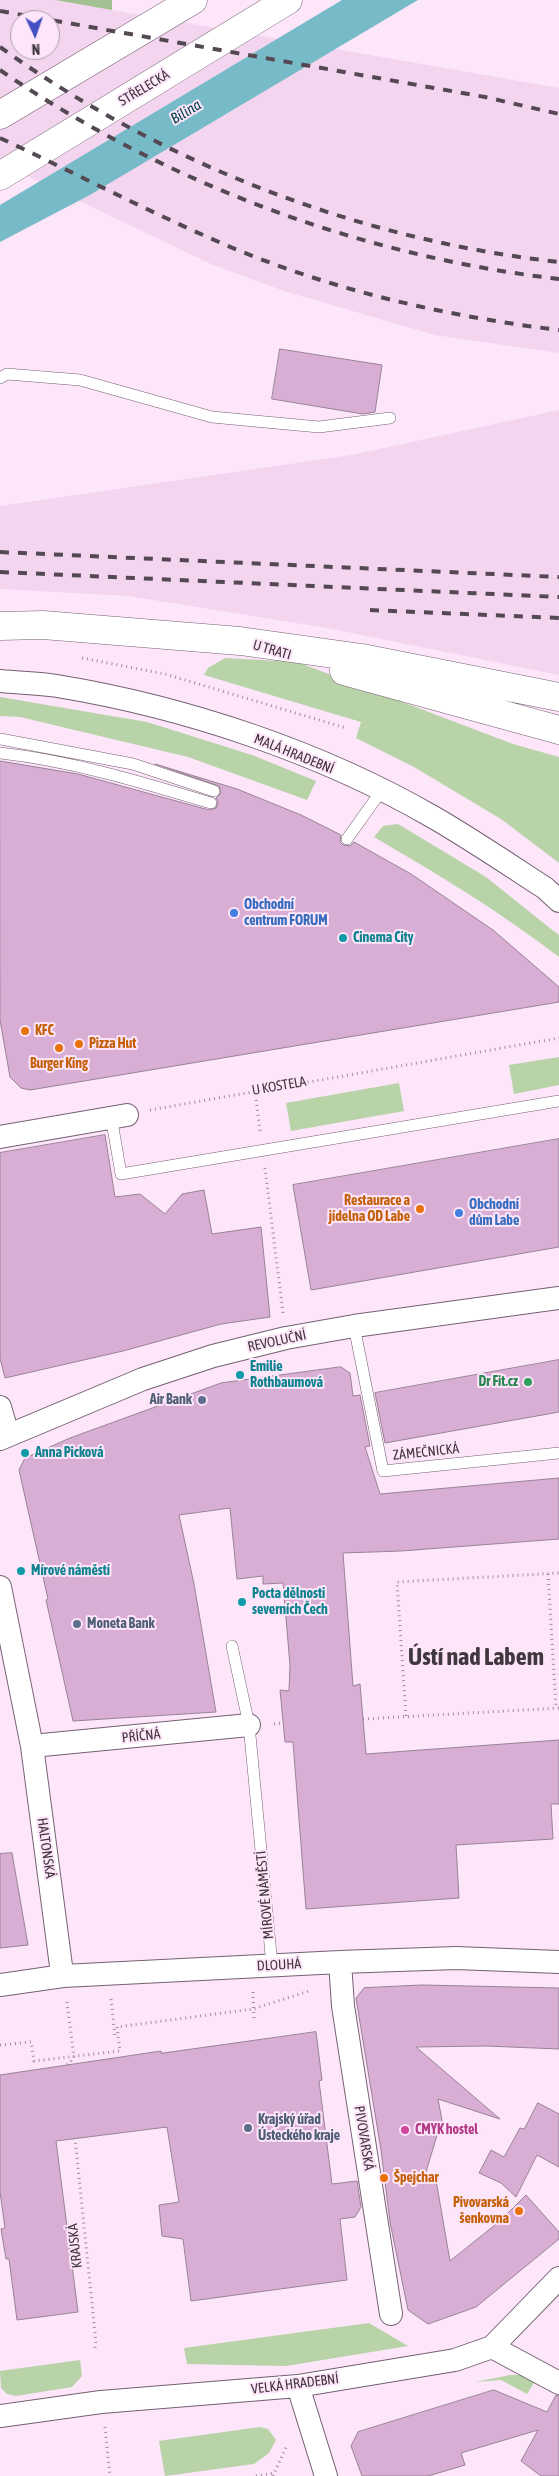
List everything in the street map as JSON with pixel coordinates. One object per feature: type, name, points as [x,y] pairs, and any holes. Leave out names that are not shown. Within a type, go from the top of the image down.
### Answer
[{"type":"street","points":[[0,115],[193,0]]},
{"type":"street","name":"STŘELECKÁ","points":[[0,176],[288,0]]},
{"type":"street","points":[[0,616],[43,625]]},
{"type":"street","points":[[0,626],[43,625],[240,641]]},
{"type":"street","name":"U TRATI","points":[[240,641],[362,658],[559,697]]},
{"type":"street","name":"U TRATI","points":[[240,641],[559,730]]},
{"type":"street","name":"MALÁ HRADEBNÍ","points":[[0,681],[55,685],[156,705],[286,748],[382,790],[434,817],[545,888],[559,901]]},
{"type":"street","points":[[0,1137],[119,1116]]},
{"type":"street","name":"REVOLUČNÍ","points":[[4,1437],[143,1379],[213,1356],[286,1338],[354,1326],[559,1298]]},
{"type":"street","points":[[0,1407],[4,1437]]},
{"type":"street","points":[[0,1588],[31,1738]]},
{"type":"street","name":"PŘÍČNÁ","points":[[31,1738],[250,1725]]},
{"type":"street","name":"HALTONSKÁ","points":[[31,1738],[62,1966]]},
{"type":"street","name":"DLOUHÁ","points":[[0,1986],[63,1976],[340,1962],[456,1958],[559,1962]]},
{"type":"street","name":"PIVOVARSKÁ","points":[[340,1962],[341,1987],[391,2314]]},
{"type":"street","name":"VELKÁ HRADEBNÍ","points":[[0,2416],[101,2402],[298,2386],[455,2360],[492,2347],[559,2278]]},
{"type":"street","points":[[492,2347],[559,2383]]},
{"type":"street","points":[[298,2386],[326,2476]]},
{"type":"lane","points":[[0,378],[7,374],[80,380],[212,417],[319,427],[390,418]]},
{"type":"lane","points":[[0,739],[133,764],[212,797],[37,757],[0,753]]},
{"type":"lane","points":[[347,839],[382,790]]},
{"type":"lane","points":[[119,1116],[120,1174],[559,1102]]},
{"type":"lane","name":"ZÁMEČNICKÁ","points":[[354,1326],[383,1471],[559,1452]]},
{"type":"lane","name":"MÍROVÉ NÁMĚSTÍ","points":[[232,1646],[250,1725],[272,1965]]},
{"type":"path","points":[[79,658],[165,674],[346,728]]},
{"type":"path","name":"U KOSTELA","points":[[119,1116],[255,1090],[559,1038]]},
{"type":"path","points":[[255,1090],[286,1338]]},
{"type":"path","points":[[406,1716],[397,1582],[559,1573]]},
{"type":"path","points":[[363,1719],[558,1708],[548,1574]]},
{"type":"path","points":[[253,1988],[254,2019]]},
{"type":"path","points":[[0,2046],[31,2042],[34,2062],[120,2051],[117,2027],[253,2009],[316,1988]]},
{"type":"path","points":[[111,1998],[115,2036]]},
{"type":"path","points":[[67,2002],[74,2058]]},
{"type":"path","points":[[67,2065],[74,2058]]},
{"type":"path","name":"KRAJSKÁ","points":[[75,2138],[96,2343],[94,2351]]},
{"type":"path","points":[[104,2420],[110,2476]]},
{"type":"path","points":[[256,2476],[274,2475],[287,2446]]},
{"type":"shaded area","points":[[0,0],[55,0],[559,88],[559,353],[435,335],[284,291],[211,264],[0,163]]},
{"type":"shaded area","points":[[559,410],[559,675],[327,628],[129,596],[0,589],[0,506],[352,455]]},
{"type":"green space","points":[[55,0],[112,0],[112,10]]},
{"type":"green space","points":[[225,658],[297,662],[513,744],[559,757],[559,863],[501,819],[414,767],[356,738],[361,722],[204,675],[208,668]]},
{"type":"green space","points":[[0,697],[147,722],[252,755],[316,781],[307,800],[188,757],[20,717],[0,716]]},
{"type":"green space","points":[[398,824],[486,877],[559,935],[559,957],[514,924],[468,894],[374,837],[383,826]]},
{"type":"green space","points":[[559,1057],[559,1085],[514,1094],[509,1065]]},
{"type":"green space","points":[[399,1083],[404,1111],[291,1131],[286,1103]]},
{"type":"green space","points":[[369,2323],[408,2346],[286,2366],[187,2364],[184,2348]]},
{"type":"green space","points":[[80,2360],[82,2376],[72,2387],[16,2396],[7,2394],[1,2388],[0,2371]]},
{"type":"green space","points":[[510,2375],[520,2375],[536,2380],[527,2394],[501,2380],[475,2382]]},
{"type":"green space","points":[[260,2427],[268,2429],[276,2440],[269,2453],[254,2464],[165,2476],[159,2441]]},
{"type":"water","name":"Bílina","points":[[342,0],[418,0],[88,196],[0,242],[0,205]]},
{"type":"building","points":[[280,349],[382,365],[375,412],[363,414],[272,399]]},
{"type":"building","name":"Obchodní centrum FORUM","points":[[0,761],[78,774],[209,810],[216,808],[218,802],[216,798],[221,793],[219,786],[155,764],[237,789],[301,815],[341,835],[340,842],[343,845],[350,846],[354,842],[411,874],[493,930],[559,987],[559,1002],[30,1090],[21,1088],[10,1077],[0,1020]]},
{"type":"building","points":[[105,1135],[115,1197],[140,1194],[165,1214],[182,1194],[204,1190],[212,1234],[261,1227],[270,1317],[221,1324],[123,1351],[5,1378],[0,1358],[0,1153]]},
{"type":"building","points":[[559,1139],[559,1247],[311,1290],[293,1185]]},
{"type":"building","points":[[559,1360],[559,1412],[385,1443],[375,1393]]},
{"type":"building","points":[[341,1367],[350,1373],[353,1396],[360,1395],[370,1446],[365,1447],[380,1494],[559,1478],[559,1539],[401,1551],[343,1553],[353,1686],[360,1684],[366,1754],[559,1740],[559,1804],[551,1804],[553,1839],[456,1845],[459,1898],[306,1909],[293,1742],[285,1742],[280,1690],[289,1691],[290,1665],[283,1583],[263,1584],[263,1576],[237,1579],[230,1508],[179,1515],[194,1584],[216,1712],[73,1721],[46,1600],[48,1599],[19,1470],[25,1458],[70,1438],[221,1383]]},
{"type":"building","points":[[12,1853],[28,1945],[0,1948],[0,1854]]},
{"type":"building","points":[[422,1985],[559,1988],[559,2049],[486,2046],[416,2047],[500,2119],[438,2099],[444,2131],[438,2132],[423,2182],[436,2180],[450,2261],[500,2221],[526,2195],[559,2232],[559,2239],[476,2307],[428,2324],[408,2310],[390,2222],[381,2150],[356,1998],[364,1988]]},
{"type":"building","points":[[316,2032],[322,2080],[319,2081],[332,2184],[357,2181],[361,2207],[355,2217],[340,2219],[347,2280],[191,2301],[183,2239],[162,2236],[159,2205],[179,2202],[167,2127],[56,2141],[78,2312],[17,2320],[9,2259],[6,2259],[1,2229],[5,2228],[0,2192],[0,2075],[161,2051],[161,2053]]},
{"type":"building","points":[[538,2103],[559,2114],[559,2167],[537,2155],[516,2197],[501,2183],[479,2173],[491,2150],[504,2157],[520,2128],[524,2129]]},
{"type":"building","points":[[494,2390],[547,2412],[556,2395],[559,2396],[559,2476],[541,2476],[521,2461],[538,2430],[461,2453],[465,2465],[428,2476],[362,2476],[351,2446],[358,2432]]},
{"type":"railway","points":[[0,11],[485,97],[559,114]]},
{"type":"railway","points":[[0,47],[63,89],[128,127],[196,161],[266,190],[337,215],[410,236],[484,251],[559,262]]},
{"type":"railway","points":[[0,70],[63,110],[129,147],[197,180],[267,208],[338,233],[411,253],[485,268],[559,279]]},
{"type":"railway","points":[[0,138],[191,230],[301,274],[343,287],[429,308],[472,317],[559,330]]},
{"type":"railway","points":[[0,552],[559,577]]},
{"type":"railway","points":[[0,572],[559,597]]},
{"type":"railway","points":[[370,610],[559,618]]},
{"type":"place","name":"Obchodní centrum FORUM","points":[[234,913]]},
{"type":"place","name":"Cinema City","points":[[343,938]]},
{"type":"place","name":"KFC","points":[[25,1031]]},
{"type":"place","name":"Pizza Hut","points":[[79,1044]]},
{"type":"place","name":"Burger King","points":[[59,1048]]},
{"type":"place","name":"Restaurace a jídelna OD Labe","points":[[420,1209]]},
{"type":"place","name":"Obchodní dům Labe","points":[[459,1213]]},
{"type":"place","name":"Emilie Rothbaumová","points":[[240,1375]]},
{"type":"place","name":"Dr Fit.cz","points":[[528,1382]]},
{"type":"place","name":"Air Bank","points":[[202,1400]]},
{"type":"place","name":"Anna Picková","points":[[25,1453]]},
{"type":"place","name":"Mírové náměstí","points":[[21,1571]]},
{"type":"place","name":"Pocta dělnosti severních Čech","points":[[242,1602]]},
{"type":"place","name":"Moneta Bank","points":[[77,1624]]},
{"type":"place","name":"Krajský úřad Ústeckého kraje","points":[[248,2128]]},
{"type":"place","name":"CMYK hostel","points":[[405,2130]]},
{"type":"place","name":"Špejchar","points":[[384,2178]]},
{"type":"place","name":"Pivovarská šenkovna","points":[[519,2211]]},
{"type":"district","name":"Ústí nad Labem","points":[[476,1657]]}]
